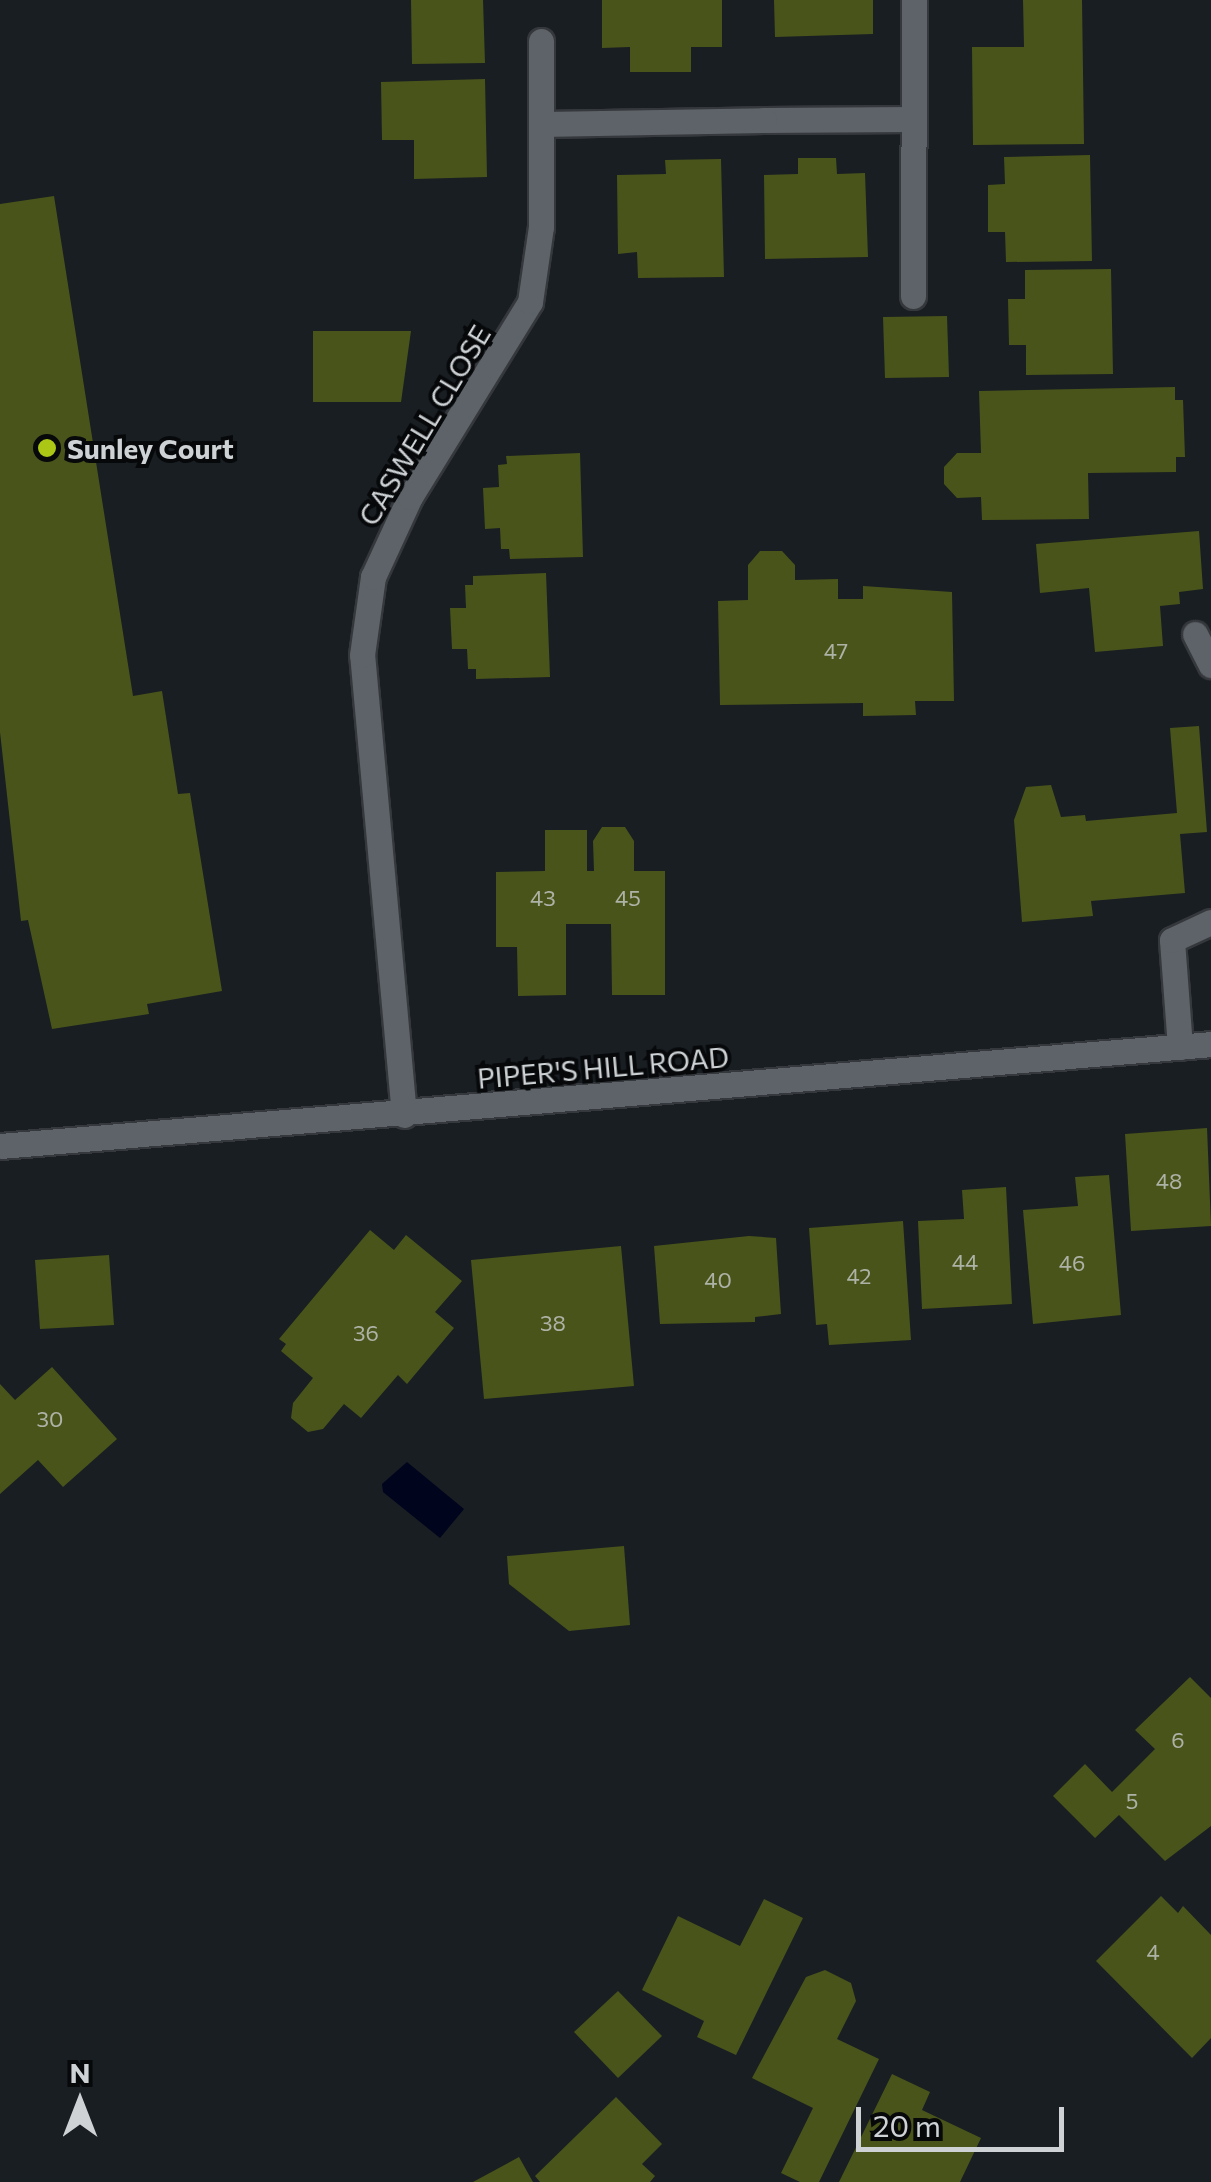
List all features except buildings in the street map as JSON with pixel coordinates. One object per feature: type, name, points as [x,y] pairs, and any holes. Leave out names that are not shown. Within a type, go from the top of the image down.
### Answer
[{"type":"street","points":[[913,296],[914,0]]},
{"type":"street","name":"CASWELL CLOSE","points":[[404,1115],[362,655],[372,577],[410,497],[530,302],[541,227],[541,41]]},
{"type":"street","points":[[542,124],[912,118]]},
{"type":"street","points":[[1195,634],[1211,664]]},
{"type":"street","points":[[1180,1046],[1172,940],[1211,922]]},
{"type":"street","name":"PIPER'S HILL ROAD","points":[[0,1146],[404,1115],[1211,1044]]},
{"type":"water","points":[[407,1462],[464,1509],[440,1538],[383,1492],[382,1484]]},
{"type":"place","name":"Sunley Court","points":[[47,448]]}]
